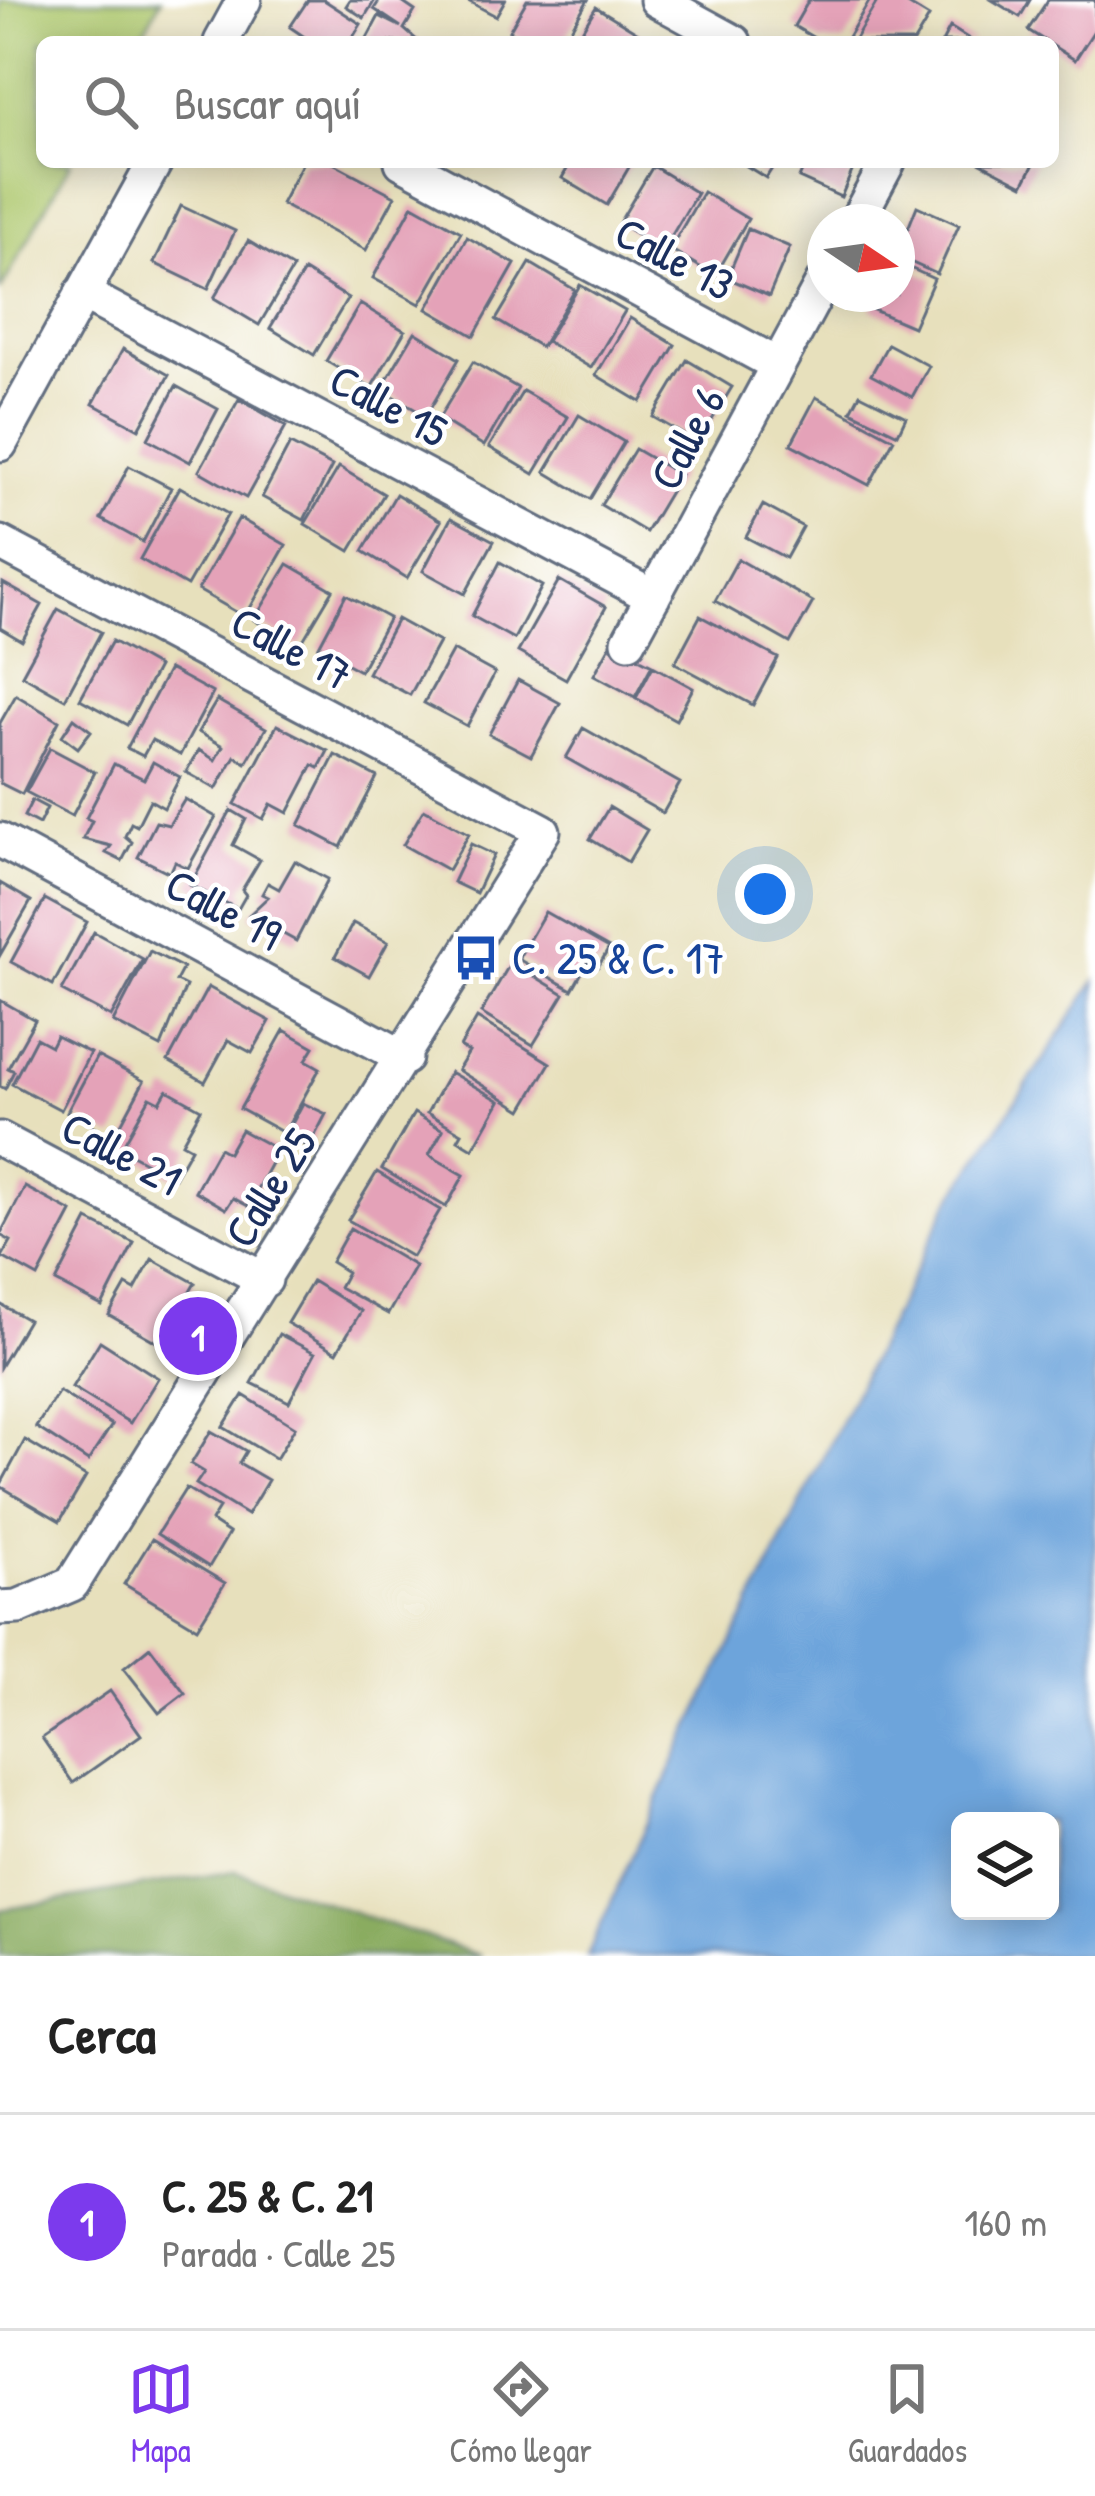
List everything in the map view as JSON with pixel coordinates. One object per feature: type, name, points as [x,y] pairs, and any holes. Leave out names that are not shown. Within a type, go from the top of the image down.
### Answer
[{"type":"street","points":[[224,36],[244,0]]},
{"type":"street","points":[[657,0],[723,36]]},
{"type":"street","points":[[0,444],[152,168]]},
{"type":"street","name":"Calle 13","points":[[413,168],[778,365]]},
{"type":"street","points":[[866,204],[885,168]]},
{"type":"street","name":"Calle 15","points":[[82,293],[653,597]]},
{"type":"street","name":"Calle 6","points":[[628,641],[807,311]]},
{"type":"street","name":"Calle 17","points":[[0,543],[543,831]]},
{"type":"street","name":"Calle 25","points":[[0,1608],[17,1607],[72,1584],[543,831]]},
{"type":"street","name":"Calle 19","points":[[0,840],[405,1058]]},
{"type":"street","name":"Calle 21","points":[[0,1139],[265,1280]]},
{"type":"green space","points":[[0,0],[161,0],[141,36],[36,36],[36,168],[68,168],[0,291]]},
{"type":"green space","points":[[235,1871],[481,1956],[0,1956],[0,1910]]},
{"type":"water","points":[[1095,981],[1095,1956],[587,1956],[686,1736],[948,1204]]},
{"type":"building","points":[[308,0],[324,0],[361,24],[354,36],[303,36],[290,27]]},
{"type":"building","points":[[350,0],[375,0],[364,18],[346,6]]},
{"type":"building","points":[[380,0],[399,0],[415,11],[404,29],[412,36],[368,36],[379,16],[401,27],[374,9]]},
{"type":"building","points":[[466,0],[505,0],[496,16]]},
{"type":"building","points":[[527,0],[588,0],[567,36],[517,36],[509,31]]},
{"type":"building","points":[[809,0],[870,0],[849,36],[811,36],[794,26]]},
{"type":"building","points":[[878,0],[901,0],[929,17],[918,36],[857,36]]},
{"type":"building","points":[[992,0],[1030,0],[1020,17]]},
{"type":"building","points":[[1048,0],[1095,0],[1095,29],[1075,60],[1059,50],[1059,36],[1037,36],[1028,30]]},
{"type":"building","points":[[596,7],[640,34],[639,36],[579,36]]},
{"type":"building","points":[[300,168],[342,168],[395,196],[366,250],[281,204]]},
{"type":"building","points":[[568,168],[629,168],[607,205],[562,178]]},
{"type":"building","points":[[652,168],[697,193],[663,250],[619,223]]},
{"type":"building","points":[[750,168],[772,168],[766,178]]},
{"type":"building","points":[[803,168],[853,168],[841,197],[799,178]]},
{"type":"building","points":[[990,168],[1032,168],[1023,185]]},
{"type":"building","points":[[703,192],[748,219],[715,276],[670,249]]},
{"type":"building","points":[[413,205],[461,232],[420,304],[373,278]]},
{"type":"building","points":[[181,206],[235,231],[208,289],[154,263]]},
{"type":"building","points":[[917,206],[959,225],[937,274],[915,264]]},
{"type":"building","points":[[748,229],[790,247],[769,296],[727,278]]},
{"type":"building","points":[[467,237],[515,264],[474,336],[427,309]]},
{"type":"building","points":[[248,241],[293,268],[259,325],[214,298]]},
{"type":"building","points":[[530,263],[575,290],[541,347],[496,320]]},
{"type":"building","points":[[915,270],[934,279],[913,327],[878,312],[915,312]]},
{"type":"building","points":[[304,271],[348,298],[314,355],[270,328]]},
{"type":"building","points":[[580,285],[625,311],[591,368],[546,341]]},
{"type":"building","points":[[360,304],[405,331],[371,388],[326,361]]},
{"type":"building","points":[[630,318],[675,345],[641,402],[596,375]]},
{"type":"building","points":[[415,332],[459,359],[426,416],[381,389]]},
{"type":"building","points":[[888,344],[929,366],[912,397],[871,375]]},
{"type":"building","points":[[123,349],[169,375],[139,429],[93,404]]},
{"type":"building","points":[[687,360],[732,387],[698,443],[653,417]]},
{"type":"building","points":[[473,362],[518,388],[484,446],[439,418]]},
{"type":"building","points":[[176,386],[218,409],[190,462],[148,439]]},
{"type":"building","points":[[523,391],[568,417],[534,474],[489,447]]},
{"type":"building","points":[[860,394],[906,417],[898,434],[851,411]]},
{"type":"building","points":[[816,397],[894,439],[869,485],[791,444]]},
{"type":"building","points":[[239,399],[286,426],[246,498],[199,471]]},
{"type":"building","points":[[579,415],[624,442],[590,499],[545,472]]},
{"type":"building","points":[[290,444],[332,466],[304,520],[262,497]]},
{"type":"building","points":[[635,449],[680,475],[646,532],[601,505]]},
{"type":"building","points":[[129,466],[171,488],[143,542],[101,519]]},
{"type":"building","points":[[339,467],[384,494],[350,551],[305,524]]},
{"type":"building","points":[[180,487],[228,514],[187,586],[140,559]]},
{"type":"building","points":[[396,494],[441,521],[407,578],[363,551]]},
{"type":"building","points":[[763,505],[803,527],[786,558],[746,537]]},
{"type":"building","points":[[239,518],[286,545],[245,617],[198,590]]},
{"type":"building","points":[[451,518],[494,541],[465,594],[423,571]]},
{"type":"building","points":[[738,559],[813,602],[790,643],[715,601]]},
{"type":"building","points":[[500,562],[542,586],[514,639],[472,616]]},
{"type":"building","points":[[288,564],[333,590],[299,647],[254,620]]},
{"type":"building","points":[[559,580],[606,607],[566,679],[518,652]]},
{"type":"building","points":[[3,583],[42,605],[22,641],[0,628]]},
{"type":"building","points":[[346,595],[389,618],[360,671],[318,648]]},
{"type":"building","points":[[58,609],[101,632],[65,699],[22,675]]},
{"type":"building","points":[[700,616],[778,658],[753,705],[675,663]]},
{"type":"building","points":[[397,619],[439,642],[410,695],[368,673]]},
{"type":"building","points":[[112,641],[158,667],[127,725],[80,699]]},
{"type":"building","points":[[611,644],[652,665],[635,697],[594,675]]},
{"type":"building","points":[[453,650],[495,673],[467,726],[424,703]]},
{"type":"building","points":[[653,666],[693,688],[676,720],[636,698]]},
{"type":"building","points":[[169,669],[213,693],[180,755],[152,740],[143,756],[127,748]]},
{"type":"building","points":[[518,680],[560,703],[531,756],[489,734]]},
{"type":"building","points":[[16,695],[59,721],[22,794],[0,783],[0,723]]},
{"type":"building","points":[[217,700],[266,728],[246,763],[235,756],[216,789],[186,772],[199,750],[215,760],[223,746],[198,732]]},
{"type":"building","points":[[74,718],[91,731],[78,748],[62,736]]},
{"type":"building","points":[[277,725],[328,751],[319,768],[313,765],[288,813],[271,804],[263,819],[235,804]]},
{"type":"building","points":[[583,728],[680,783],[663,813],[566,758]]},
{"type":"building","points":[[50,748],[95,772],[72,816],[26,792]]},
{"type":"building","points":[[335,755],[377,777],[341,847],[299,825]]},
{"type":"building","points":[[153,762],[180,777],[164,808],[150,800],[137,826],[131,823],[125,836],[132,842],[122,861],[106,853],[111,846],[83,839],[92,821],[86,818],[114,764],[144,779]]},
{"type":"building","points":[[185,799],[216,817],[188,868],[175,862],[170,873],[138,857],[156,822],[169,825]]},
{"type":"building","points":[[32,800],[47,808],[39,824],[24,816]]},
{"type":"building","points":[[609,807],[647,830],[628,862],[590,839]]},
{"type":"building","points":[[424,809],[469,834],[448,870],[403,845]]},
{"type":"building","points":[[231,810],[246,819],[233,845],[260,860],[242,890],[246,895],[238,909],[190,885]]},
{"type":"building","points":[[471,844],[494,855],[476,893],[453,882]]},
{"type":"building","points":[[295,861],[328,879],[296,941],[249,915],[268,897],[262,894],[268,883],[279,889]]},
{"type":"building","points":[[0,883],[31,901],[0,955]]},
{"type":"building","points":[[45,899],[87,922],[53,985],[11,962]]},
{"type":"building","points":[[545,912],[609,948],[598,967],[588,962],[572,990],[518,959]]},
{"type":"building","points":[[353,923],[388,942],[369,976],[335,957]]},
{"type":"building","points":[[94,932],[143,959],[111,1017],[62,991]]},
{"type":"building","points":[[150,951],[183,968],[176,981],[186,986],[161,1047],[113,1022]]},
{"type":"building","points":[[511,962],[564,994],[533,1045],[481,1013]]},
{"type":"building","points":[[208,987],[270,1021],[252,1053],[228,1040],[205,1082],[168,1061]]},
{"type":"building","points":[[0,1000],[35,1020],[8,1068],[14,1071],[5,1089],[0,1086]]},
{"type":"building","points":[[477,1018],[550,1063],[522,1110],[458,1070],[469,1052],[460,1047]]},
{"type":"building","points":[[284,1030],[314,1047],[306,1060],[320,1068],[284,1133],[240,1109]]},
{"type":"building","points":[[56,1036],[90,1053],[61,1110],[12,1084],[36,1038],[51,1046]]},
{"type":"building","points":[[97,1056],[144,1081],[114,1137],[67,1112]]},
{"type":"building","points":[[450,1072],[500,1101],[473,1149],[458,1140],[462,1133],[427,1113]]},
{"type":"building","points":[[167,1090],[201,1109],[182,1143],[191,1148],[174,1178],[121,1149],[150,1097],[160,1102]]},
{"type":"building","points":[[303,1103],[326,1114],[309,1147],[286,1135]]},
{"type":"building","points":[[414,1113],[443,1130],[429,1155],[464,1175],[446,1207],[382,1169]]},
{"type":"building","points":[[241,1130],[278,1150],[248,1206],[233,1198],[226,1209],[195,1191],[219,1148],[228,1153]]},
{"type":"building","points":[[377,1172],[440,1210],[412,1257],[348,1220]]},
{"type":"building","points":[[25,1187],[72,1212],[38,1277],[2,1257],[11,1241],[0,1235]]},
{"type":"building","points":[[88,1220],[134,1243],[102,1306],[56,1282]]},
{"type":"building","points":[[350,1228],[415,1266],[388,1314],[339,1287],[347,1272],[331,1262]]},
{"type":"building","points":[[152,1259],[195,1283],[160,1344],[109,1315],[126,1285],[135,1290]]},
{"type":"building","points":[[312,1281],[361,1311],[337,1352],[287,1323]]},
{"type":"building","points":[[0,1304],[28,1320],[0,1367]]},
{"type":"building","points":[[279,1334],[315,1353],[289,1402],[252,1383]]},
{"type":"building","points":[[100,1341],[158,1378],[130,1423],[72,1387]]},
{"type":"building","points":[[59,1391],[112,1425],[88,1461],[36,1427]]},
{"type":"building","points":[[243,1395],[295,1427],[276,1459],[223,1427]]},
{"type":"building","points":[[211,1431],[246,1451],[239,1463],[268,1480],[247,1515],[196,1484],[204,1472],[191,1464]]},
{"type":"building","points":[[25,1440],[86,1477],[60,1521],[0,1486]]},
{"type":"building","points":[[186,1488],[219,1508],[211,1521],[229,1533],[209,1567],[157,1534]]},
{"type":"building","points":[[152,1539],[225,1583],[197,1628],[124,1584]]},
{"type":"building","points":[[150,1647],[185,1693],[159,1713],[124,1668]]},
{"type":"building","points":[[110,1691],[141,1735],[73,1783],[42,1738]]},
{"type":"place","name":"C. 25 & C. 17","points":[[476,958]]},
{"type":"place","name":"C. 25 & C. 21","points":[[198,1336]]}]
